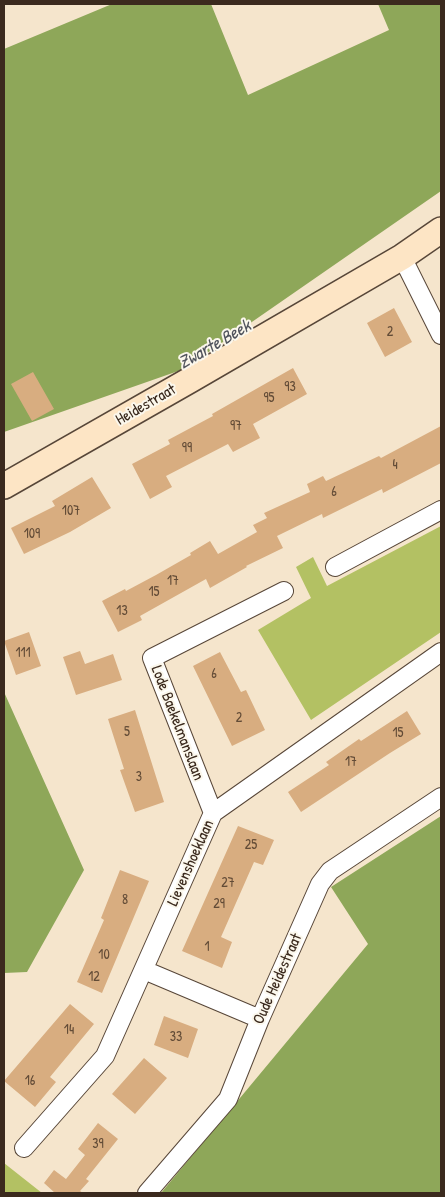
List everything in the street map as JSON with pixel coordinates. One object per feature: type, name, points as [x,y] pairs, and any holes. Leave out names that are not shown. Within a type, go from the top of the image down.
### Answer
[{"type":"street","name":"Heidestraat","points":[[4,486],[402,257],[441,230]]},
{"type":"street","points":[[402,257],[441,336]]},
{"type":"street","points":[[335,567],[441,510]]},
{"type":"street","name":"Lode Baekelmanslaan","points":[[213,813],[152,658],[284,591]]},
{"type":"street","name":"Lievenshoeklaan","points":[[24,1148],[106,1056],[213,813],[441,652]]},
{"type":"street","name":"Oude Heidestraat","points":[[147,1193],[228,1099],[260,1019],[320,884],[330,871],[441,797]]},
{"type":"street","points":[[144,970],[260,1019]]},
{"type":"green space","points":[[112,4],[211,4],[248,95],[389,30],[378,4],[441,4],[441,191],[184,369],[4,432],[4,49]]},
{"type":"green space","points":[[441,526],[441,632],[311,720],[258,630],[311,598],[296,567],[313,557],[327,586]]},
{"type":"green space","points":[[4,692],[84,870],[27,972],[4,973]]},
{"type":"green space","points":[[441,816],[441,1193],[161,1193],[368,944],[331,887]]},
{"type":"green space","points":[[4,1163],[42,1193],[4,1193]]},
{"type":"building","points":[[394,308],[412,342],[385,357],[367,323]]},
{"type":"building","points":[[293,368],[307,394],[253,424],[260,438],[233,452],[228,444],[166,476],[172,487],[150,499],[132,464],[170,444],[168,440],[213,416],[212,414]]},
{"type":"building","points":[[33,372],[54,409],[32,421],[11,384]]},
{"type":"building","points":[[441,426],[441,463],[383,493],[382,489],[323,518],[322,514],[277,536],[283,548],[246,566],[210,588],[206,579],[140,616],[142,620],[118,632],[102,601],[156,575],[191,555],[190,553],[210,541],[218,554],[257,532],[253,525],[267,518],[264,513],[310,492],[307,484],[323,476],[326,481],[379,456],[381,458]]},
{"type":"building","points":[[92,477],[111,508],[70,532],[24,554],[11,528],[55,506],[52,501]]},
{"type":"building","points":[[29,632],[41,666],[16,675],[4,641]]},
{"type":"building","points":[[80,651],[85,664],[113,654],[122,680],[76,695],[63,657]]},
{"type":"building","points":[[220,652],[241,692],[246,690],[265,730],[232,746],[193,666]]},
{"type":"building","points":[[135,710],[164,802],[135,812],[120,770],[124,769],[108,719]]},
{"type":"building","points":[[407,711],[421,734],[301,812],[288,792],[329,765],[326,762],[359,739],[361,741]]},
{"type":"building","points":[[238,826],[274,840],[263,865],[254,862],[221,937],[232,942],[222,968],[182,951]]},
{"type":"building","points":[[120,870],[149,881],[102,993],[77,982],[104,920],[101,918]]},
{"type":"building","points":[[70,1004],[94,1024],[50,1077],[56,1082],[35,1107],[4,1081]]},
{"type":"building","points":[[164,1016],[198,1029],[188,1058],[154,1045]]},
{"type":"building","points":[[144,1058],[167,1078],[135,1114],[112,1094]]},
{"type":"building","points":[[98,1123],[118,1139],[86,1179],[89,1181],[80,1191],[83,1193],[55,1193],[44,1183],[54,1170],[66,1179],[85,1155],[78,1149]]},
{"type":"water label","name":"Zwarte Beek","points":[[215,345]]}]
